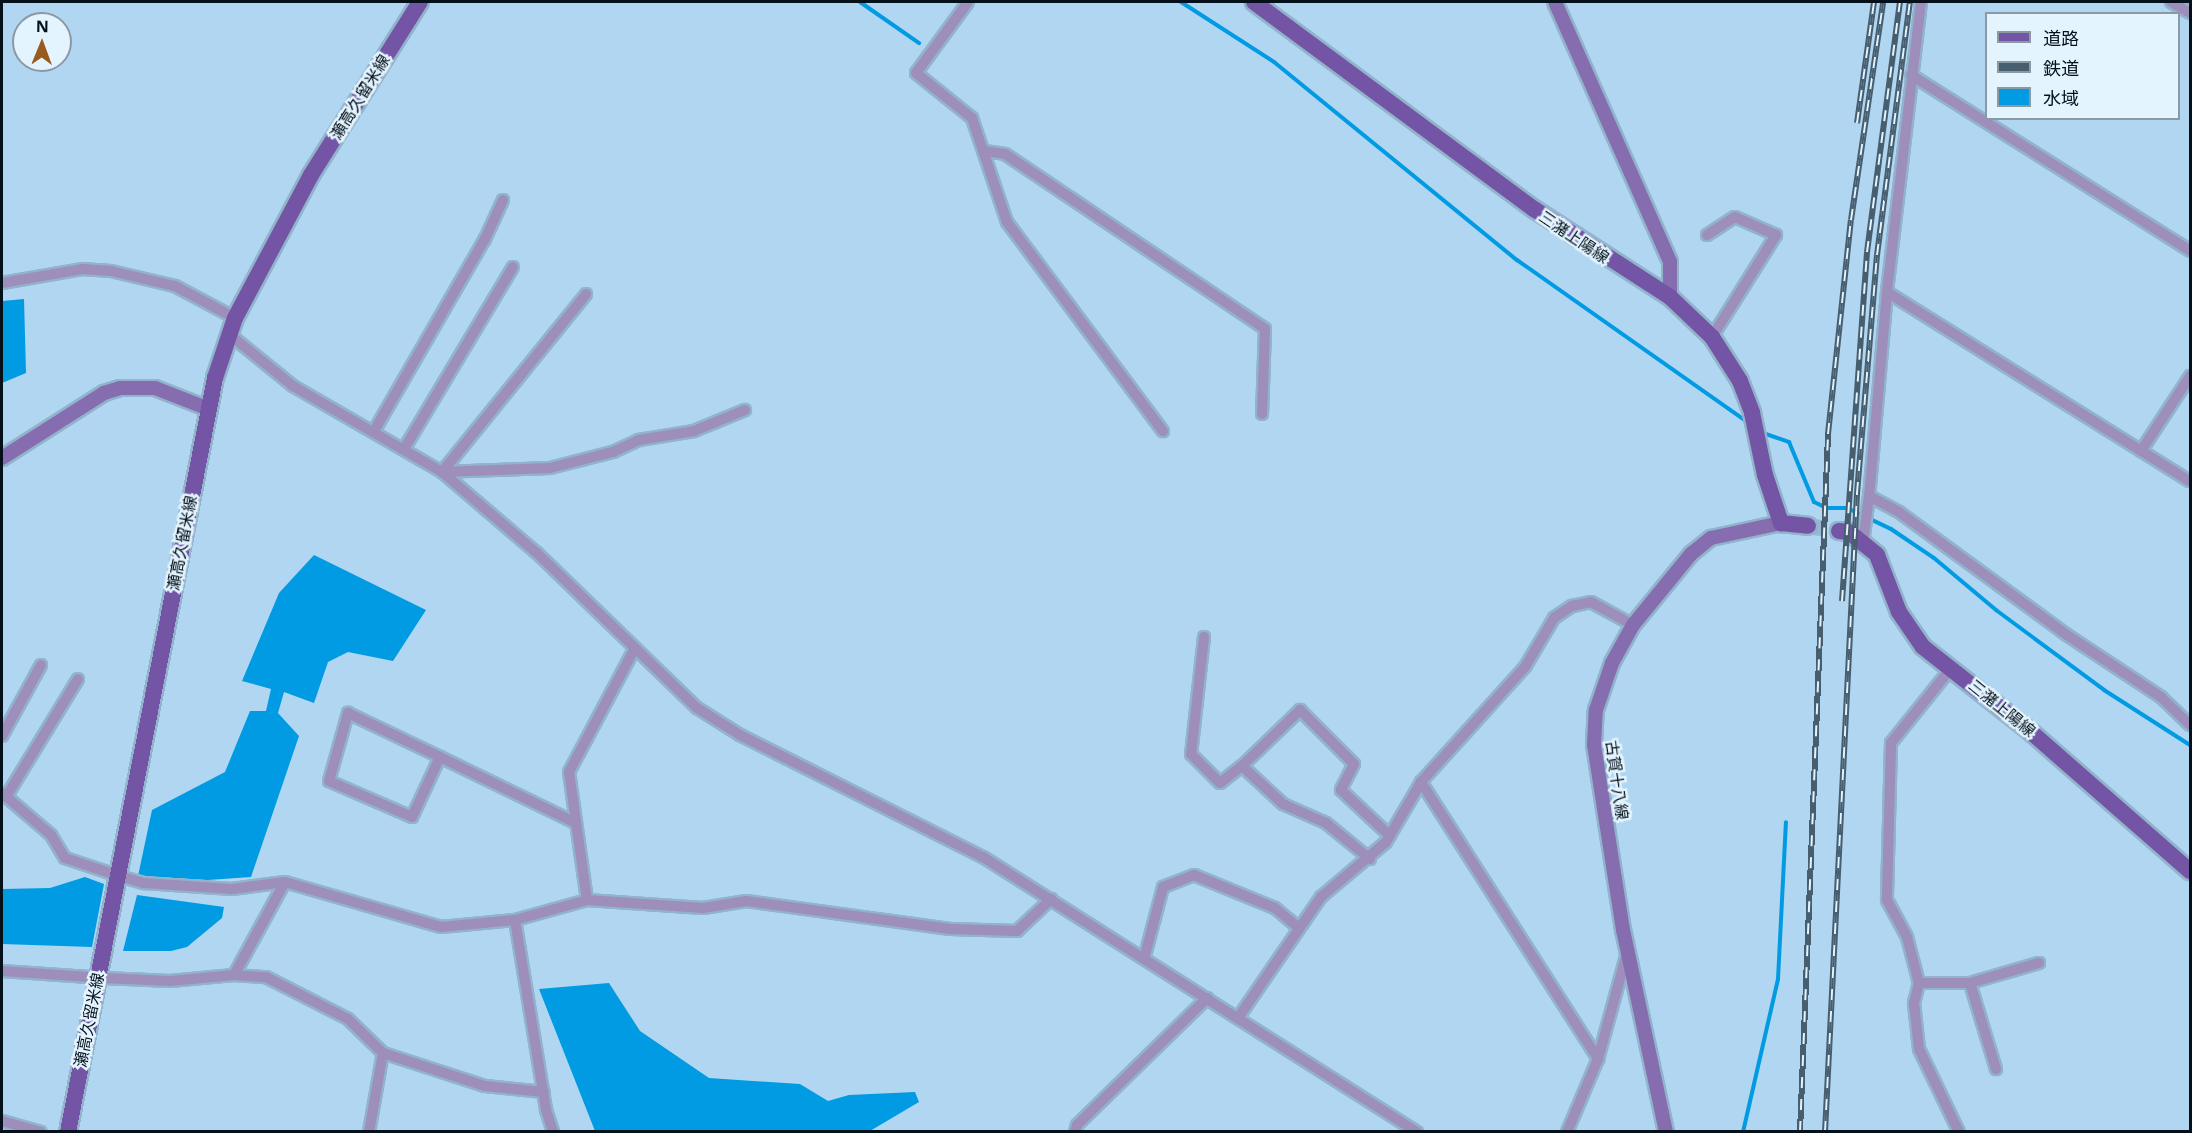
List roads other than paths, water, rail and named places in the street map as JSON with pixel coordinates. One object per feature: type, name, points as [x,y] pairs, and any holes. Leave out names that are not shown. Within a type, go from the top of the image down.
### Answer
[{"type":"main road","name":"瀬高久留米線","points":[[68,1131],[209,409],[229,334],[235,318],[311,175],[420,2]]},
{"type":"main road","name":"三潴上陽線","points":[[1254,2],[1524,202],[1621,269],[1670,297],[1712,337],[1749,400],[1769,493],[1781,523]]},
{"type":"main road","points":[[1555,2],[1670,262],[1670,297]]},
{"type":"main road","points":[[2,458],[104,393],[120,388],[156,388],[209,409]]},
{"type":"main road","points":[[1781,523],[1808,526]]},
{"type":"main road","name":"古賀十八線","points":[[1666,1131],[1656,1071],[1628,953],[1594,744],[1596,710],[1603,686],[1633,625],[1691,554],[1712,538],[1781,523]]},
{"type":"main road","name":"三潴上陽線","points":[[1839,531],[1863,543],[1883,565],[1908,626],[1923,647],[1952,667],[2190,871]]},
{"type":"street","points":[[968,2],[916,73],[972,118],[1007,222],[1163,430]]},
{"type":"street","points":[[1863,543],[1887,292],[1921,2]]},
{"type":"street","points":[[2171,2],[2190,13]]},
{"type":"street","points":[[1911,75],[2190,251]]},
{"type":"street","points":[[984,151],[1005,154],[1265,329],[1262,414]]},
{"type":"street","points":[[374,431],[485,239],[503,200]]},
{"type":"street","points":[[1707,235],[1735,217],[1776,235],[1712,337]]},
{"type":"street","points":[[404,449],[513,267]]},
{"type":"street","points":[[2,283],[82,269],[111,271],[175,286],[235,318]]},
{"type":"street","points":[[1887,292],[2190,481]]},
{"type":"street","points":[[442,472],[586,294]]},
{"type":"street","points":[[229,334],[293,386],[442,472],[537,553],[696,708],[740,735],[983,857],[1417,1131]]},
{"type":"street","points":[[2140,451],[2190,376]]},
{"type":"street","points":[[442,472],[550,468],[613,452],[639,440],[694,431],[745,410]]},
{"type":"street","points":[[1869,496],[1899,512],[2067,635],[2161,697],[2190,725]]},
{"type":"street","points":[[1238,1018],[1298,927],[1321,897],[1370,859],[1390,836],[1421,782],[1525,667],[1554,618],[1572,606],[1591,602],[1633,625]]},
{"type":"street","points":[[1204,637],[1191,754],[1220,783],[1242,766],[1300,710],[1354,764],[1341,790],[1390,836]]},
{"type":"street","points":[[586,900],[569,772],[634,650]]},
{"type":"street","points":[[2,736],[41,665]]},
{"type":"street","points":[[1952,667],[1891,743],[1887,900],[1907,937],[1919,983],[1914,1003],[1919,1049],[1959,1131]]},
{"type":"street","points":[[78,679],[4,795],[51,835],[65,858],[144,883],[232,889],[285,882],[441,927],[515,920],[586,900],[703,908],[746,901],[950,929],[1017,931],[1051,900]]},
{"type":"street","points":[[440,757],[412,817],[329,781],[348,712],[440,757],[576,824]]},
{"type":"street","points":[[1242,766],[1282,804],[1326,823],[1370,859]]},
{"type":"street","points":[[1421,782],[1598,1059]]},
{"type":"street","points":[[1144,959],[1163,887],[1194,875],[1275,908],[1298,927]]},
{"type":"street","points":[[234,975],[285,882]]},
{"type":"street","points":[[515,920],[544,1092],[553,1131]]},
{"type":"street","points":[[1566,1131],[1598,1059],[1628,953]]},
{"type":"street","points":[[1919,983],[1970,983],[2040,963]]},
{"type":"street","points":[[2,971],[170,981],[234,975],[266,977],[348,1019],[383,1053],[485,1086],[544,1092]]},
{"type":"street","points":[[1970,983],[1996,1070]]},
{"type":"street","points":[[1075,1131],[1077,1125],[1207,998]]},
{"type":"street","points":[[369,1131],[383,1053]]},
{"type":"street","points":[[2,1121],[40,1131]]},
{"type":"water","points":[[24,299],[26,373],[2,383],[2,301]]},
{"type":"water","points":[[314,555],[426,610],[393,661],[348,652],[328,662],[314,703],[284,692],[278,713],[299,736],[251,877],[208,880],[138,876],[152,810],[225,772],[250,711],[266,711],[271,689],[242,681],[279,593]]},
{"type":"water","points":[[85,877],[104,884],[92,947],[2,944],[2,889],[50,888]]},
{"type":"water","points":[[137,895],[224,907],[222,918],[187,947],[171,951],[123,951]]},
{"type":"water","points":[[609,983],[640,1031],[709,1078],[800,1084],[828,1101],[849,1095],[915,1092],[919,1102],[870,1131],[595,1131],[539,989]]},
{"type":"waterway","points":[[860,2],[919,43]]},
{"type":"waterway","points":[[1181,2],[1274,62],[1517,260],[1749,423]]},
{"type":"waterway","points":[[1760,432],[1789,442],[1814,502],[1827,508],[1847,508],[1891,529],[1934,558],[1996,610],[2104,690],[2190,745]]},
{"type":"waterway","points":[[1743,1132],[1778,979],[1786,822]]},
{"type":"tunnel","points":[[1808,526],[1839,531]]},
{"type":"railway","points":[[1857,123],[1874,2]]},
{"type":"railway","points":[[1800,1132],[1828,434],[1851,220],[1883,2]]},
{"type":"railway","points":[[1842,601],[1867,252],[1900,2]]},
{"type":"railway","points":[[1825,1132],[1857,493],[1877,255],[1910,2]]}]
